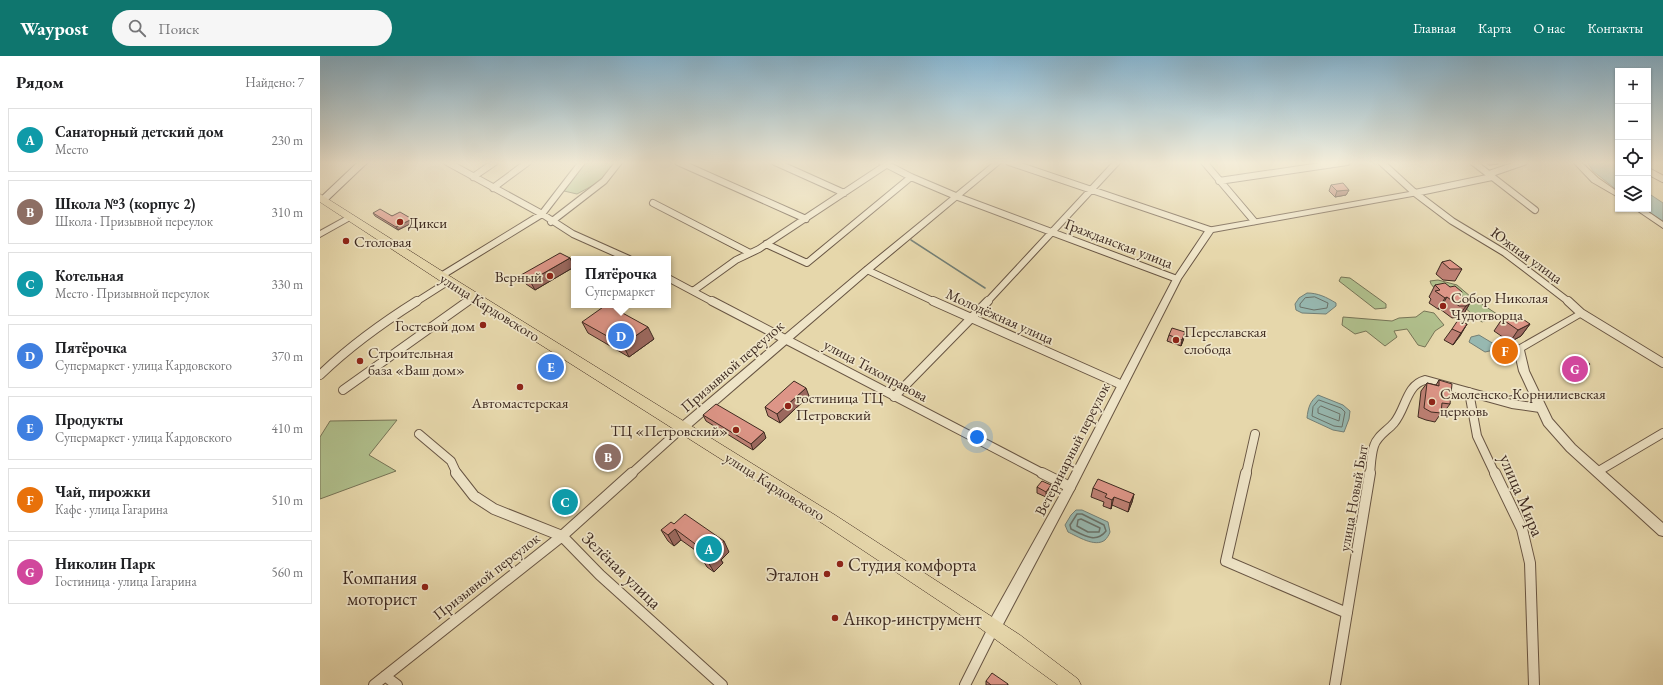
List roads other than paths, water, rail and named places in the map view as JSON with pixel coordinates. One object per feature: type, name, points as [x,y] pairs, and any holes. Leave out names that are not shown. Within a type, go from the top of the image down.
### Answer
[{"type":"main road","points":[[322,198],[330,191]]},
{"type":"main road","name":"улица Кардовского","points":[[322,198],[350,218],[445,279],[830,520],[1036,656],[1072,685]]},
{"type":"street","points":[[499,191],[542,214],[552,222],[576,235],[622,256]]},
{"type":"street","points":[[320,375],[355,343],[372,330],[542,214],[559,191]]},
{"type":"street","points":[[552,222],[591,191]]},
{"type":"street","points":[[744,191],[806,219]]},
{"type":"street","points":[[840,191],[844,193]]},
{"type":"street","points":[[766,244],[807,263],[894,191]]},
{"type":"street","name":"Гражданская улица","points":[[945,191],[1177,279]]},
{"type":"street","name":"Призывной переулок","points":[[374,685],[562,536],[682,428],[867,270],[965,191]]},
{"type":"street","name":"Гражданская улица","points":[[1052,232],[1092,191]]},
{"type":"street","points":[[1093,191],[1210,230],[1422,191]]},
{"type":"street","points":[[1228,191],[1254,221]]},
{"type":"street","points":[[1511,191],[1535,210]]},
{"type":"street","points":[[693,291],[730,264],[766,244],[844,193]]},
{"type":"street","name":"Южная улица","points":[[1415,193],[1452,221],[1505,253],[1578,309],[1581,313],[1663,363]]},
{"type":"street","points":[[653,203],[750,253]]},
{"type":"street","points":[[1643,212],[1663,226]]},
{"type":"street","points":[[320,234],[350,218]]},
{"type":"street","name":"Ветеринарный переулок","points":[[965,685],[1070,487],[1177,279],[1210,230]]},
{"type":"street","points":[[894,397],[971,319],[1052,232]]},
{"type":"street","name":"Молодёжная улица","points":[[867,270],[971,319],[1122,385]]},
{"type":"street","name":"улица Тихонравова","points":[[671,280],[894,397],[1070,487]]},
{"type":"street","points":[[343,390],[474,297]]},
{"type":"street","points":[[1581,313],[1519,349],[1524,371],[1540,408],[1548,422],[1571,448],[1663,531]]},
{"type":"street","name":"улица Новый Быт","points":[[1335,685],[1361,534],[1374,445],[1383,432],[1394,423],[1404,407],[1413,386],[1418,382],[1425,380],[1512,404],[1540,408]]},
{"type":"street","name":"улица Мира","points":[[1469,392],[1477,436],[1522,529],[1530,564],[1534,685]]},
{"type":"street","points":[[1597,472],[1663,433]]},
{"type":"street","name":"Зелёная улица","points":[[419,434],[451,461],[458,478],[474,496],[494,508],[562,536],[600,575],[722,685]]},
{"type":"street","points":[[1255,434],[1226,561],[1347,614]]},
{"type":"street","points":[[384,676],[397,685]]},
{"type":"water","points":[[1651,195],[1663,203],[1663,222],[1649,212],[1651,212]]},
{"type":"water","points":[[1307,293],[1325,297],[1336,303],[1336,306],[1326,314],[1302,313],[1296,310],[1295,304],[1299,298]]},
{"type":"water","points":[[1479,335],[1494,344],[1494,350],[1485,352],[1469,342],[1471,337]]},
{"type":"water","points":[[1318,395],[1343,405],[1350,411],[1349,419],[1344,432],[1333,430],[1307,418],[1310,405]]},
{"type":"water","points":[[1076,510],[1082,510],[1108,522],[1110,532],[1105,540],[1096,543],[1091,542],[1068,532],[1065,525]]},
{"type":"waterway","points":[[911,240],[985,288]]},
{"type":"place","name":"Дикси","points":[[400,222]]},
{"type":"place","name":"Столовая","points":[[346,241]]},
{"type":"place","name":"Верный","points":[[550,276]]},
{"type":"place","name":"Собор Николая Чудотворца","points":[[1443,306]]},
{"type":"place","name":"Гостевой дом","points":[[483,325]]},
{"type":"place","name":"Пятёрочка","points":[[621,336]]},
{"type":"place","name":"Переславская слобода","points":[[1176,340]]},
{"type":"place","name":"Чай, пирожки","points":[[1505,351]]},
{"type":"place","name":"Строительная база «Ваш дом»","points":[[360,361]]},
{"type":"place","name":"Продукты","points":[[551,367]]},
{"type":"place","name":"Николин Парк","points":[[1575,369]]},
{"type":"place","name":"Автомастерская","points":[[520,387]]},
{"type":"place","name":"Смоленско-Корнилиевская церковь","points":[[1432,402]]},
{"type":"place","name":"гостиница ТЦ Петровский","points":[[788,406]]},
{"type":"place","name":"ТЦ «Петровский»","points":[[736,430]]},
{"type":"place","name":"Школа №3 (корпус 2)","points":[[608,457]]},
{"type":"place","name":"Котельная","points":[[565,502]]},
{"type":"place","name":"Санаторный детский дом","points":[[709,549]]},
{"type":"place","name":"Студия комфорта","points":[[840,564]]},
{"type":"place","name":"Эталон","points":[[827,574]]},
{"type":"place","name":"Компания моторист","points":[[425,587]]},
{"type":"place","name":"Анкор-инструмент","points":[[835,618]]}]
